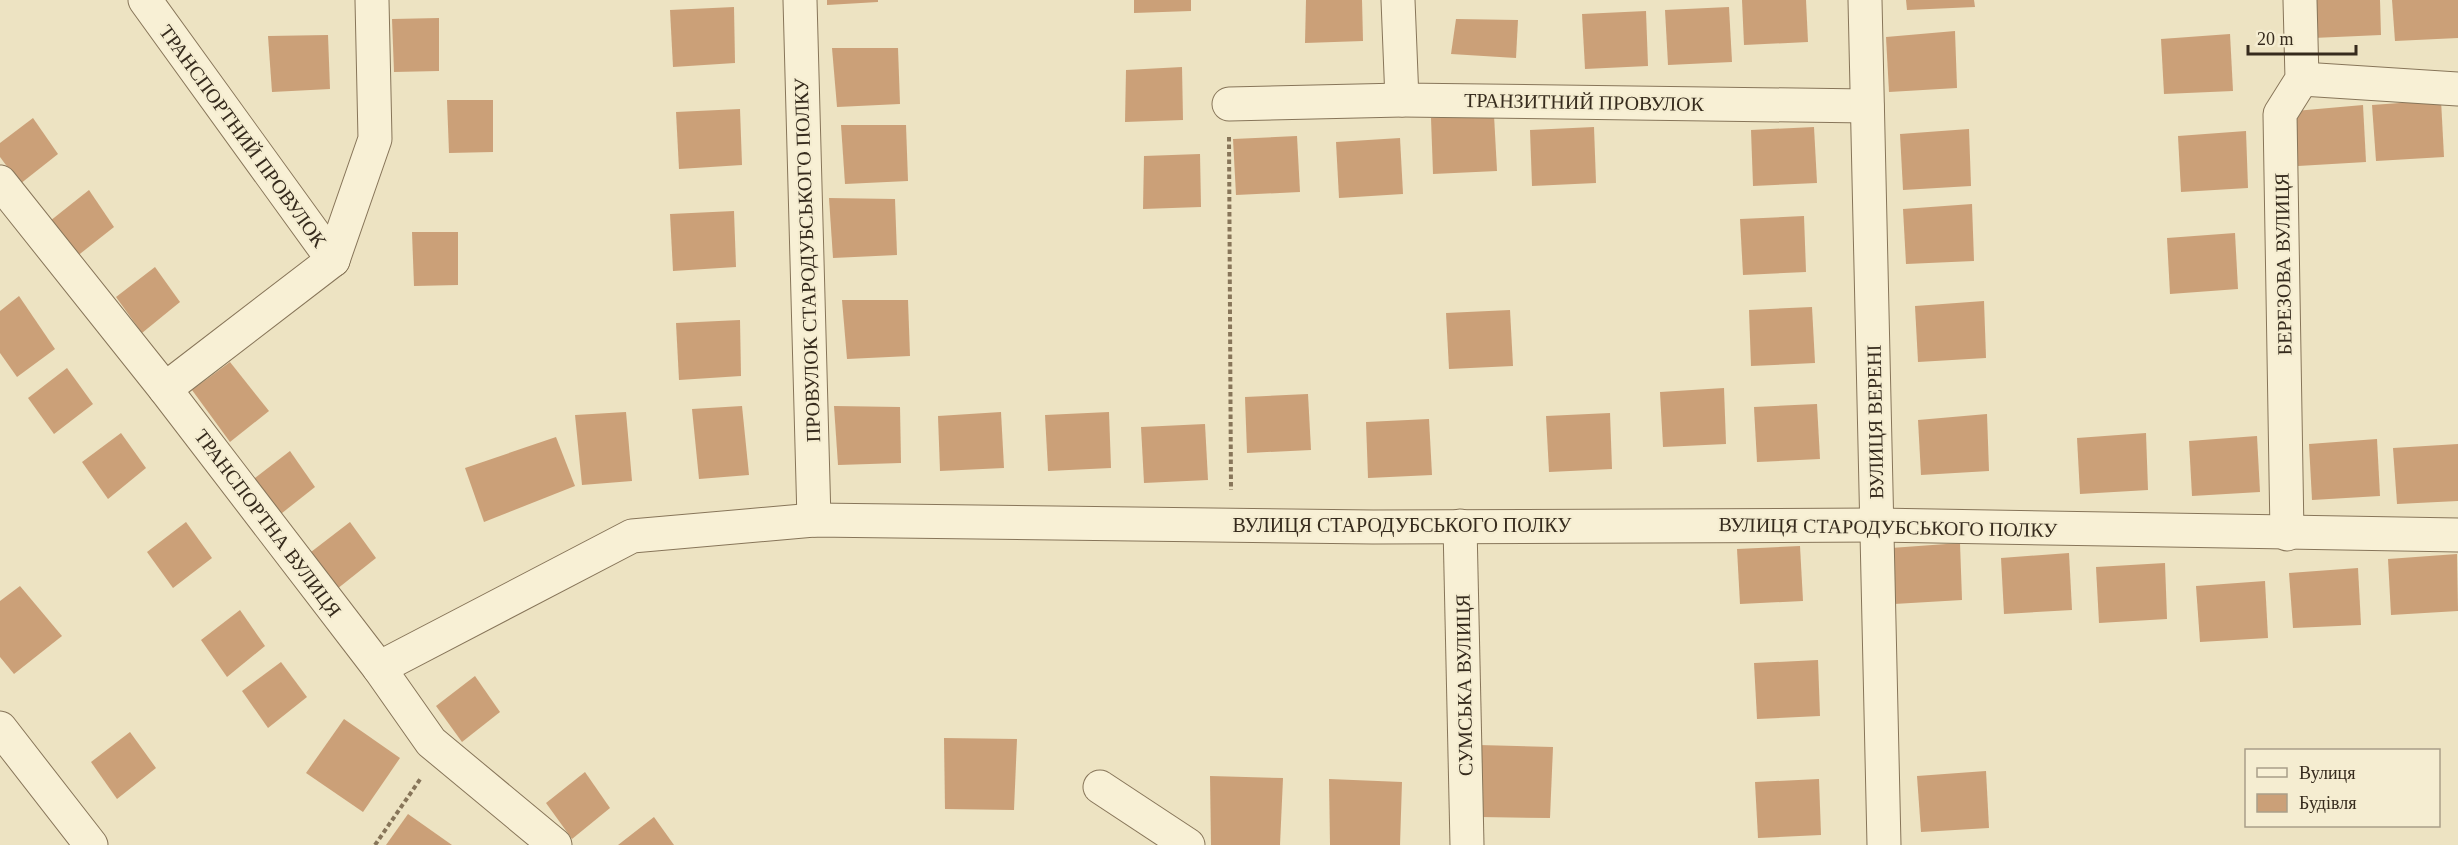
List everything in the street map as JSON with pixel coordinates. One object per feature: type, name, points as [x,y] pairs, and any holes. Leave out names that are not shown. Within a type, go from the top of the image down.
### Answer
[{"type":"street","name":"ТРАНСПОРТНИЙ ПРОВУЛОК","points":[[145,0],[333,260]]},
{"type":"street","name":"ТРАНСПОРТНИЙ ПРОВУЛОК","points":[[333,260],[375,139],[372,0]]},
{"type":"street","name":"ПРОВУЛОК СТАРОДУБСЬКОГО ПОЛКУ","points":[[800,0],[814,520]]},
{"type":"street","points":[[1398,0],[1402,100]]},
{"type":"street","name":"ВУЛИЦЯ ВЕРЕНІ","points":[[1864,0],[1884,845]]},
{"type":"street","points":[[2300,0],[2302,79],[2458,89]]},
{"type":"street","name":"БЕРЕЗОВА ВУЛИЦЯ","points":[[2287,534],[2280,114],[2302,79]]},
{"type":"street","name":"ТРАНЗИТНИЙ ПРОВУЛОК","points":[[1229,104],[1402,100],[1867,106]]},
{"type":"street","name":"ТРАНСПОРТНА ВУЛИЦЯ","points":[[0,182],[165,388],[379,668],[431,742],[555,845]]},
{"type":"street","points":[[165,388],[333,260]]},
{"type":"street","name":"ВУЛИЦЯ СТАРОДУБСЬКОГО ПОЛКУ","points":[[379,668],[632,536],[814,520],[1231,525],[1877,525],[2287,534],[2458,535]]},
{"type":"street","name":"СУМСЬКА ВУЛИЦЯ","points":[[1460,526],[1467,845]]},
{"type":"street","points":[[0,728],[91,845]]},
{"type":"street","points":[[1101,787],[1188,845]]},
{"type":"path","points":[[1229,104],[1231,525]]},
{"type":"path","points":[[375,845],[440,750]]},
{"type":"building","points":[[827,0],[878,0],[878,2],[827,5]]},
{"type":"building","points":[[1134,0],[1191,0],[1191,11],[1134,13]]},
{"type":"building","points":[[1306,0],[1362,0],[1363,41],[1305,43]]},
{"type":"building","points":[[1742,0],[1806,0],[1808,42],[1744,45]]},
{"type":"building","points":[[1906,0],[1974,0],[1975,7],[1907,10]]},
{"type":"building","points":[[2311,0],[2380,0],[2381,35],[2313,38]]},
{"type":"building","points":[[2392,0],[2458,0],[2458,38],[2395,41]]},
{"type":"building","points":[[734,7],[735,63],[673,67],[670,10]]},
{"type":"building","points":[[1729,7],[1732,62],[1668,65],[1665,10]]},
{"type":"building","points":[[1646,11],[1648,66],[1585,69],[1582,14]]},
{"type":"building","points":[[439,18],[439,71],[394,72],[392,19]]},
{"type":"building","points":[[1456,19],[1518,20],[1516,58],[1451,54]]},
{"type":"building","points":[[1955,31],[1957,88],[1889,92],[1886,37]]},
{"type":"building","points":[[2230,34],[2233,91],[2164,94],[2161,39]]},
{"type":"building","points":[[328,35],[330,89],[272,92],[268,36]]},
{"type":"building","points":[[832,48],[898,48],[900,104],[837,107]]},
{"type":"building","points":[[1182,67],[1183,120],[1125,122],[1126,70]]},
{"type":"building","points":[[447,100],[493,100],[493,152],[449,153]]},
{"type":"building","points":[[2441,100],[2444,157],[2376,161],[2372,105]]},
{"type":"building","points":[[2363,105],[2366,162],[2298,166],[2295,111]]},
{"type":"building","points":[[740,109],[742,165],[679,169],[676,112]]},
{"type":"building","points":[[1494,115],[1497,171],[1433,174],[1431,118]]},
{"type":"building","points":[[33,118],[58,154],[20,184],[0,157],[0,143]]},
{"type":"building","points":[[841,125],[906,125],[908,181],[845,184]]},
{"type":"building","points":[[1594,127],[1596,183],[1532,186],[1530,130]]},
{"type":"building","points":[[1814,127],[1817,183],[1753,186],[1751,130]]},
{"type":"building","points":[[1969,129],[1971,186],[1903,190],[1900,134]]},
{"type":"building","points":[[2246,131],[2248,188],[2181,192],[2178,136]]},
{"type":"building","points":[[1297,136],[1300,192],[1236,195],[1233,139]]},
{"type":"building","points":[[1400,138],[1403,194],[1339,198],[1336,142]]},
{"type":"building","points":[[1200,154],[1201,207],[1143,209],[1144,156]]},
{"type":"building","points":[[89,190],[114,227],[76,257],[50,221]]},
{"type":"building","points":[[829,198],[895,199],[897,255],[833,258]]},
{"type":"building","points":[[1972,204],[1974,261],[1906,264],[1903,209]]},
{"type":"building","points":[[734,211],[736,267],[673,271],[670,214]]},
{"type":"building","points":[[1804,216],[1806,272],[1743,275],[1740,219]]},
{"type":"building","points":[[412,232],[458,232],[458,285],[414,286]]},
{"type":"building","points":[[2235,233],[2238,289],[2170,294],[2167,238]]},
{"type":"building","points":[[155,267],[180,302],[142,333],[116,297]]},
{"type":"building","points":[[19,296],[55,349],[17,377],[0,353],[0,311]]},
{"type":"building","points":[[842,300],[908,300],[910,356],[847,359]]},
{"type":"building","points":[[1984,301],[1986,358],[1918,362],[1915,306]]},
{"type":"building","points":[[1812,307],[1815,363],[1751,366],[1749,310]]},
{"type":"building","points":[[1510,310],[1513,366],[1449,369],[1446,313]]},
{"type":"building","points":[[740,320],[741,376],[679,380],[676,323]]},
{"type":"building","points":[[230,362],[269,411],[230,442],[192,390]]},
{"type":"building","points":[[67,368],[93,404],[54,434],[28,398]]},
{"type":"building","points":[[1724,388],[1726,444],[1663,447],[1660,392]]},
{"type":"building","points":[[1308,394],[1311,450],[1247,453],[1245,397]]},
{"type":"building","points":[[1817,404],[1820,459],[1757,462],[1754,407]]},
{"type":"building","points":[[742,406],[749,475],[699,479],[692,409]]},
{"type":"building","points":[[834,406],[900,407],[901,463],[838,465]]},
{"type":"building","points":[[626,412],[632,481],[582,485],[575,415]]},
{"type":"building","points":[[1001,412],[1004,468],[940,471],[938,416]]},
{"type":"building","points":[[1109,412],[1111,468],[1048,471],[1045,415]]},
{"type":"building","points":[[1610,413],[1612,469],[1549,472],[1546,416]]},
{"type":"building","points":[[1987,414],[1989,471],[1921,475],[1918,420]]},
{"type":"building","points":[[1429,419],[1432,475],[1368,478],[1366,422]]},
{"type":"building","points":[[1205,424],[1208,480],[1144,483],[1141,427]]},
{"type":"building","points":[[121,433],[146,468],[108,499],[82,462]]},
{"type":"building","points":[[2146,433],[2148,490],[2080,494],[2077,438]]},
{"type":"building","points":[[2257,436],[2260,492],[2192,496],[2189,441]]},
{"type":"building","points":[[556,437],[575,486],[484,522],[465,468]]},
{"type":"building","points":[[2377,439],[2380,496],[2312,500],[2309,444]]},
{"type":"building","points":[[2458,444],[2458,501],[2397,504],[2393,448]]},
{"type":"building","points":[[290,451],[315,487],[277,517],[251,481]]},
{"type":"building","points":[[186,522],[212,558],[173,588],[147,552]]},
{"type":"building","points":[[350,522],[376,558],[337,589],[311,552]]},
{"type":"building","points":[[1960,543],[1962,600],[1894,604],[1891,548]]},
{"type":"building","points":[[1800,546],[1803,601],[1740,604],[1737,549]]},
{"type":"building","points":[[2069,553],[2072,610],[2004,614],[2001,558]]},
{"type":"building","points":[[2457,554],[2458,611],[2391,615],[2388,559]]},
{"type":"building","points":[[2165,563],[2167,619],[2099,623],[2096,567]]},
{"type":"building","points":[[2358,568],[2361,625],[2293,628],[2289,573]]},
{"type":"building","points":[[2265,581],[2268,638],[2200,642],[2196,586]]},
{"type":"building","points":[[20,586],[62,636],[14,674],[0,657],[0,601]]},
{"type":"building","points":[[240,610],[265,646],[227,677],[201,640]]},
{"type":"building","points":[[1818,660],[1820,716],[1757,719],[1754,663]]},
{"type":"building","points":[[281,662],[307,697],[268,728],[242,691]]},
{"type":"building","points":[[475,676],[500,712],[462,742],[436,706]]},
{"type":"building","points":[[344,719],[400,758],[363,812],[306,773]]},
{"type":"building","points":[[130,732],[156,768],[117,799],[91,762]]},
{"type":"building","points":[[944,738],[1017,739],[1014,810],[945,809]]},
{"type":"building","points":[[1479,745],[1553,747],[1550,818],[1480,817]]},
{"type":"building","points":[[1986,771],[1989,828],[1921,832],[1917,776]]},
{"type":"building","points":[[585,772],[610,808],[572,839],[546,803]]},
{"type":"building","points":[[1210,776],[1283,778],[1280,845],[1211,845]]},
{"type":"building","points":[[1329,779],[1402,782],[1400,845],[1330,845]]},
{"type":"building","points":[[1819,779],[1821,835],[1758,838],[1755,782]]},
{"type":"building","points":[[408,814],[452,845],[386,845]]},
{"type":"building","points":[[654,817],[674,845],[618,845]]}]
